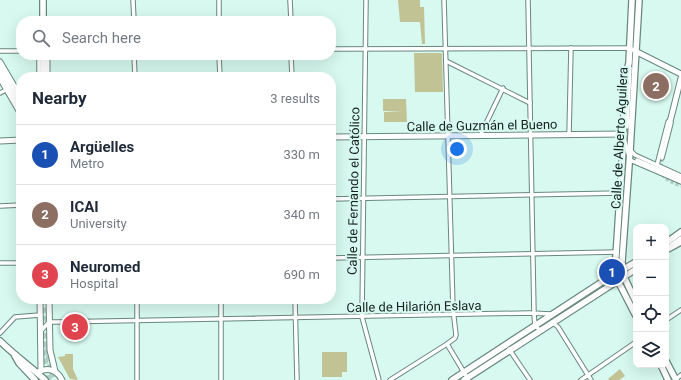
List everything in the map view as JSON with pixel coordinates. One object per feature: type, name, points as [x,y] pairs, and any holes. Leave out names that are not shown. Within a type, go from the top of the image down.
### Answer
[{"type":"main road","points":[[42,16],[43,0]]},
{"type":"main road","name":"Calle de Alberto Aguilera","points":[[624,273],[622,260],[630,160],[629,128],[632,0]]},
{"type":"main road","name":"Calle de Alberto Aguilera","points":[[617,277],[617,252],[624,134],[623,128],[627,71],[632,50],[639,0]]},
{"type":"main road","points":[[43,60],[43,72]]},
{"type":"main road","points":[[0,70],[16,97]]},
{"type":"main road","points":[[669,241],[681,232]]},
{"type":"main road","points":[[669,249],[681,243]]},
{"type":"main road","points":[[624,273],[633,265]]},
{"type":"main road","points":[[452,380],[466,378],[537,328],[553,314],[624,273],[633,270]]},
{"type":"main road","points":[[624,273],[634,296]]},
{"type":"main road","points":[[617,277],[633,310]]},
{"type":"main road","points":[[537,328],[552,322],[617,277]]},
{"type":"main road","points":[[0,341],[14,354],[39,372],[45,380]]},
{"type":"main road","points":[[14,354],[18,363],[33,380]]},
{"type":"main road","points":[[669,367],[675,380]]},
{"type":"main road","points":[[662,368],[668,380]]},
{"type":"street","points":[[133,0],[134,16]]},
{"type":"street","points":[[219,0],[219,16]]},
{"type":"street","points":[[290,0],[291,16]]},
{"type":"street","name":"Calle de Fernando el Católico","points":[[366,0],[362,317],[379,380]]},
{"type":"street","points":[[390,380],[447,344],[455,338],[456,335],[454,315],[444,0]]},
{"type":"street","points":[[528,0],[534,314],[537,328]]},
{"type":"street","points":[[336,49],[571,48],[632,50],[681,74]]},
{"type":"street","points":[[569,135],[571,48]]},
{"type":"street","points":[[0,51],[16,51]]},
{"type":"street","points":[[39,60],[39,72]]},
{"type":"street","points":[[47,60],[47,72]]},
{"type":"street","points":[[134,60],[135,72]]},
{"type":"street","points":[[219,60],[220,72]]},
{"type":"street","points":[[291,60],[292,72]]},
{"type":"street","points":[[446,61],[530,103]]},
{"type":"street","points":[[0,62],[16,89]]},
{"type":"street","name":"Calle de Alberto Aguilera","points":[[629,63],[629,128]]},
{"type":"street","points":[[0,78],[16,106]]},
{"type":"street","points":[[662,158],[681,78]]},
{"type":"street","points":[[480,136],[502,88]]},
{"type":"street","points":[[0,93],[6,90]]},
{"type":"street","points":[[657,166],[668,122],[671,118]]},
{"type":"street","name":"Calle de Guzmán el Bueno","points":[[336,137],[624,134],[629,128]]},
{"type":"street","points":[[624,134],[630,160],[681,179]]},
{"type":"street","points":[[0,140],[16,140]]},
{"type":"street","points":[[626,145],[635,155],[681,179]]},
{"type":"street","points":[[636,160],[681,179]]},
{"type":"street","points":[[336,199],[621,193]]},
{"type":"street","points":[[0,206],[16,205]]},
{"type":"street","points":[[336,258],[617,252]]},
{"type":"street","points":[[0,263],[16,263]]},
{"type":"street","points":[[39,372],[40,304]]},
{"type":"street","points":[[49,304],[50,350],[55,371]]},
{"type":"street","points":[[137,304],[137,380]]},
{"type":"street","points":[[221,304],[221,380]]},
{"type":"street","points":[[295,304],[297,380]]},
{"type":"street","points":[[669,318],[681,310]]},
{"type":"street","name":"Calle de Hilarión Eslava","points":[[49,322],[553,314]]},
{"type":"street","points":[[0,333],[15,316],[40,315]]},
{"type":"street","points":[[40,332],[49,322]]},
{"type":"street","points":[[552,322],[558,328],[591,380]]},
{"type":"street","points":[[447,344],[466,378]]},
{"type":"street","points":[[582,380],[633,344]]},
{"type":"street","points":[[508,348],[530,380]]},
{"type":"street","points":[[33,380],[39,372],[48,369],[59,374],[62,380]]},
{"type":"street","points":[[675,380],[681,375]]},
{"type":"green space","points":[[398,0],[420,0],[420,7],[424,7],[425,44],[422,44],[420,22],[400,22]]},
{"type":"green space","points":[[414,53],[442,54],[443,92],[415,92]]},
{"type":"green space","points":[[383,99],[406,99],[407,122],[384,122],[384,112],[403,111],[383,111]]},
{"type":"green space","points":[[322,352],[347,352],[347,372],[342,372],[342,377],[322,377]]},
{"type":"green space","points":[[65,354],[73,354],[73,369],[78,380],[70,379],[58,357],[65,356]]},
{"type":"green space","points":[[620,369],[625,376],[619,380],[608,379]]},
{"type":"tunnel","points":[[627,127],[628,148]]},
{"type":"tunnel","points":[[662,158],[661,170],[664,177],[667,180],[681,186]]},
{"type":"tunnel","points":[[43,304],[45,361],[49,380]]},
{"type":"tunnel","points":[[48,347],[49,361],[54,380]]},
{"type":"place","name":"ICAI","points":[[656,86]]},
{"type":"place","name":"Argüelles","points":[[612,272]]},
{"type":"place","name":"Neuromed","points":[[75,327]]}]
